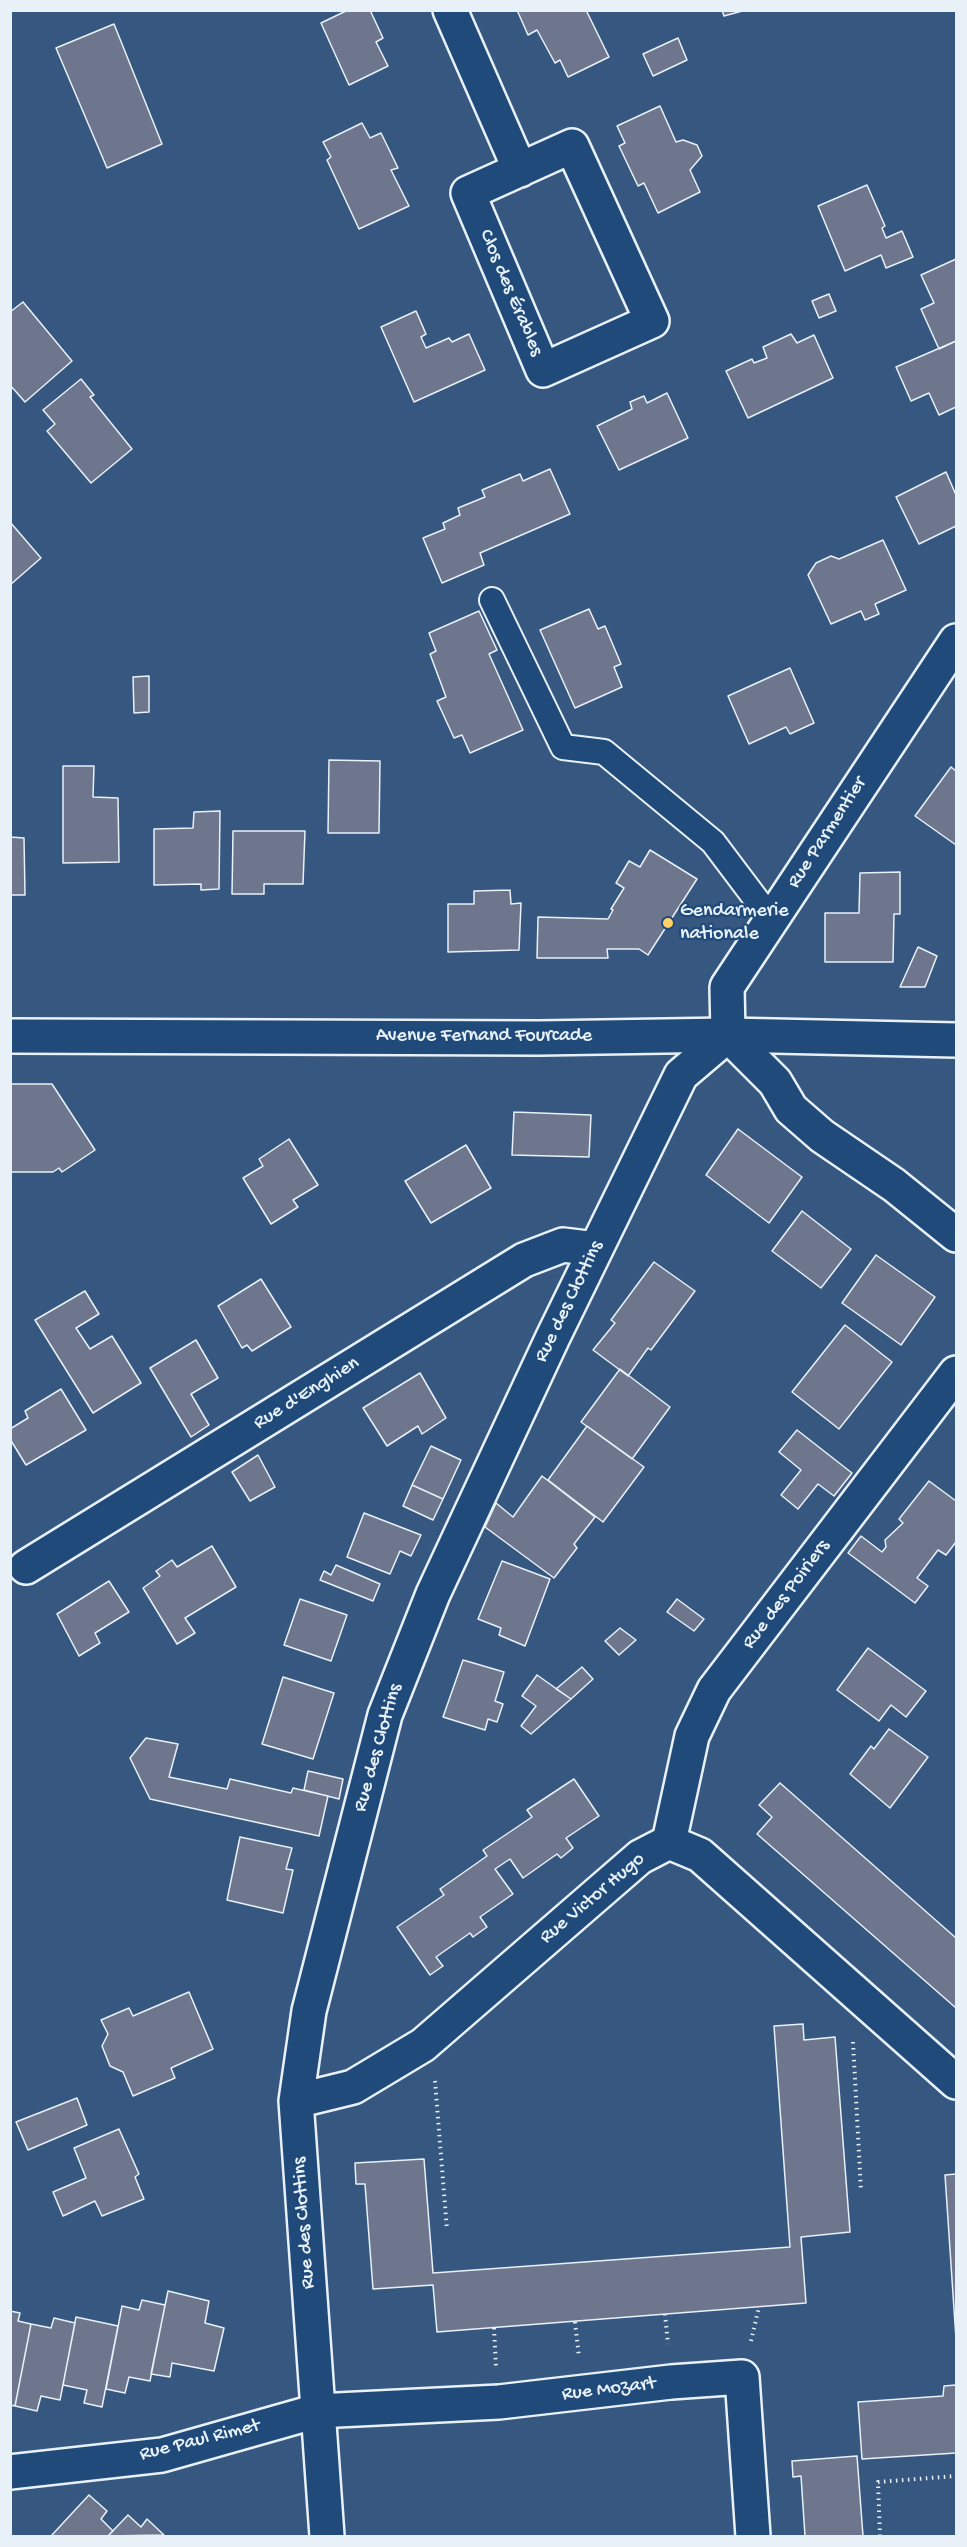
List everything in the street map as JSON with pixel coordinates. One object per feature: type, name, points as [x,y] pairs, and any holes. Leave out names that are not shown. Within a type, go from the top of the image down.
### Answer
[{"type":"street","points":[[450,10],[520,170]]},
{"type":"street","name":"Clos des Érables","points":[[572,146],[652,321],[543,370],[468,193],[520,170],[572,146]]},
{"type":"street","name":"Rue Parmentier","points":[[728,1035],[727,987],[957,641]]},
{"type":"street","points":[[728,1035],[775,1082],[791,1109],[822,1136],[894,1185],[957,1235]]},
{"type":"street","name":"Avenue Fernand Fourcade","points":[[10,1036],[539,1038],[728,1035],[957,1040]]},
{"type":"street","name":"Rue des Clottins","points":[[327,2536],[297,2102],[309,2011],[385,1715],[433,1594],[681,1075],[728,1035]]},
{"type":"street","name":"Rue d'Enghien","points":[[26,1568],[525,1260],[563,1245],[596,1249]]},
{"type":"street","name":"Rue des Poiriers","points":[[669,1842],[692,1736],[714,1690],[957,1373]]},
{"type":"street","points":[[669,1842],[700,1855],[957,2082]]},
{"type":"street","name":"Rue Victor Hugo","points":[[297,2102],[353,2087],[404,2057],[431,2038],[640,1857],[669,1842]]},
{"type":"street","name":"Rue Mozart","points":[[317,2411],[499,2402],[671,2382],[742,2377],[753,2536]]},
{"type":"street","name":"Rue Paul Rimet","points":[[10,2472],[162,2455],[317,2411]]},
{"type":"lane","points":[[492,600],[563,747],[604,752],[713,842],[771,919]]},
{"type":"path","points":[[850,1989],[861,2191]]},
{"type":"path","points":[[431,2038],[447,2230]]},
{"type":"path","points":[[880,2536],[878,2482],[957,2476]]},
{"type":"building","points":[[348,10],[370,10],[383,38],[376,42],[388,66],[349,85],[321,23]]},
{"type":"building","points":[[517,10],[586,10],[609,57],[568,77],[560,60],[555,63],[537,30],[528,35]]},
{"type":"building","points":[[722,10],[746,10],[724,16]]},
{"type":"building","points":[[114,24],[162,144],[107,168],[56,48]]},
{"type":"building","points":[[678,38],[687,60],[653,76],[643,54]]},
{"type":"building","points":[[660,106],[676,142],[683,140],[697,145],[702,156],[690,170],[700,192],[658,213],[644,183],[638,186],[619,146],[625,143],[617,126]]},
{"type":"building","points":[[362,123],[370,138],[381,133],[398,168],[391,170],[409,206],[359,229],[327,160],[331,157],[323,142]]},
{"type":"building","points":[[867,185],[885,226],[882,228],[886,238],[902,231],[913,257],[886,268],[881,255],[845,271],[818,206]]},
{"type":"building","points":[[956,259],[956,341],[939,349],[921,309],[934,303],[921,275]]},
{"type":"building","points":[[829,294],[836,311],[819,318],[812,301]]},
{"type":"building","points":[[23,302],[72,361],[25,402],[10,385],[10,312]]},
{"type":"building","points":[[416,311],[426,334],[421,337],[426,348],[449,338],[452,342],[469,334],[485,370],[414,402],[381,327]]},
{"type":"building","points":[[791,334],[797,343],[814,335],[833,378],[748,418],[726,371],[752,359],[754,363],[767,358],[763,347]]},
{"type":"building","points":[[956,341],[956,407],[939,415],[929,393],[911,401],[896,367]]},
{"type":"building","points":[[81,379],[94,395],[90,397],[132,449],[91,483],[47,431],[55,424],[43,410]]},
{"type":"building","points":[[667,393],[688,438],[619,470],[597,426],[632,409],[630,402],[644,396],[647,403]]},
{"type":"building","points":[[550,469],[570,514],[480,553],[484,565],[442,583],[423,538],[445,529],[443,523],[460,515],[458,508],[485,497],[482,490],[520,474],[523,481]]},
{"type":"building","points":[[946,472],[956,495],[956,526],[919,544],[896,497]]},
{"type":"building","points":[[10,522],[41,558],[10,585]]},
{"type":"building","points":[[883,540],[906,590],[875,604],[879,614],[865,620],[861,611],[831,624],[808,575],[816,563],[831,556],[839,559]]},
{"type":"building","points":[[589,609],[598,629],[605,626],[621,664],[614,667],[622,687],[575,708],[540,630]]},
{"type":"building","points":[[479,611],[497,650],[489,654],[523,730],[470,753],[462,735],[454,738],[437,701],[446,697],[430,654],[436,651],[429,633]]},
{"type":"building","points":[[790,668],[814,723],[790,734],[786,727],[749,744],[728,696]]},
{"type":"building","points":[[149,676],[149,712],[134,713],[133,677]]},
{"type":"building","points":[[329,760],[380,761],[379,833],[328,833]]},
{"type":"building","points":[[63,766],[94,766],[93,797],[118,798],[119,862],[63,863]]},
{"type":"building","points":[[951,767],[956,771],[956,845],[915,816]]},
{"type":"building","points":[[220,811],[219,889],[201,890],[201,884],[154,885],[154,829],[193,828],[194,812]]},
{"type":"building","points":[[233,831],[305,831],[303,884],[264,884],[264,894],[232,894]]},
{"type":"building","points":[[10,837],[24,838],[25,895],[10,895]]},
{"type":"building","points":[[650,850],[697,879],[648,955],[639,949],[607,949],[608,958],[537,958],[538,917],[608,919],[613,910],[611,909],[624,888],[616,883],[629,861],[640,867]]},
{"type":"building","points":[[900,872],[900,914],[894,914],[893,962],[825,962],[825,913],[859,913],[860,873]]},
{"type":"building","points":[[510,890],[511,904],[521,903],[519,950],[448,952],[448,904],[474,904],[474,891]]},
{"type":"building","points":[[918,947],[937,956],[925,987],[900,987]]},
{"type":"building","points":[[10,1084],[52,1084],[95,1150],[62,1172],[59,1168],[53,1172],[10,1172]]},
{"type":"building","points":[[514,1112],[591,1115],[589,1157],[512,1155]]},
{"type":"building","points":[[738,1129],[802,1177],[769,1223],[706,1175]]},
{"type":"building","points":[[289,1139],[318,1185],[293,1200],[298,1207],[271,1224],[243,1178],[263,1166],[259,1159]]},
{"type":"building","points":[[466,1145],[491,1188],[431,1223],[405,1181]]},
{"type":"building","points":[[802,1211],[851,1249],[821,1288],[772,1251]]},
{"type":"building","points":[[876,1255],[935,1297],[901,1345],[842,1303]]},
{"type":"building","points":[[654,1262],[695,1291],[651,1350],[648,1348],[628,1376],[593,1350],[615,1323],[611,1320]]},
{"type":"building","points":[[261,1279],[291,1327],[252,1351],[247,1345],[242,1348],[218,1306]]},
{"type":"building","points":[[85,1291],[99,1314],[76,1328],[90,1349],[112,1336],[141,1383],[93,1413],[35,1320]]},
{"type":"building","points":[[845,1325],[892,1362],[839,1429],[792,1392]]},
{"type":"building","points":[[196,1340],[218,1378],[191,1394],[209,1425],[191,1437],[150,1368]]},
{"type":"building","points":[[620,1369],[670,1407],[632,1459],[581,1422]]},
{"type":"building","points":[[420,1373],[446,1418],[422,1434],[418,1426],[387,1446],[363,1408]]},
{"type":"building","points":[[61,1389],[86,1430],[26,1465],[10,1439],[10,1429],[28,1418],[25,1411]]},
{"type":"building","points":[[587,1426],[644,1467],[603,1522],[548,1480]]},
{"type":"building","points":[[797,1430],[852,1473],[834,1496],[818,1484],[798,1509],[781,1495],[801,1470],[779,1452]]},
{"type":"building","points":[[431,1446],[461,1460],[443,1499],[412,1485]]},
{"type":"building","points":[[258,1455],[275,1487],[250,1501],[232,1472]]},
{"type":"building","points":[[542,1476],[595,1517],[574,1544],[577,1548],[554,1578],[485,1527],[496,1503],[513,1517]]},
{"type":"building","points":[[929,1481],[956,1501],[956,1542],[946,1555],[938,1550],[917,1578],[928,1586],[915,1603],[848,1553],[861,1536],[882,1552],[886,1547],[885,1540],[903,1523],[899,1519]]},
{"type":"building","points":[[412,1485],[443,1499],[433,1520],[403,1506]]},
{"type":"building","points":[[364,1513],[421,1535],[411,1556],[400,1551],[390,1574],[347,1557]]},
{"type":"building","points":[[212,1546],[236,1587],[185,1618],[195,1633],[177,1644],[143,1588],[160,1576],[156,1571],[172,1560],[177,1567]]},
{"type":"building","points":[[502,1561],[550,1579],[525,1646],[499,1635],[501,1628],[478,1619]]},
{"type":"building","points":[[336,1565],[380,1584],[373,1601],[320,1580],[324,1571],[331,1575]]},
{"type":"building","points":[[109,1581],[129,1612],[95,1633],[100,1643],[79,1656],[57,1614]]},
{"type":"building","points":[[300,1599],[347,1615],[331,1661],[284,1645]]},
{"type":"building","points":[[677,1599],[704,1619],[694,1631],[667,1612]]},
{"type":"building","points":[[620,1628],[636,1640],[619,1655],[605,1641]]},
{"type":"building","points":[[868,1648],[926,1691],[906,1717],[891,1705],[879,1721],[837,1690]]},
{"type":"building","points":[[463,1660],[504,1672],[495,1701],[503,1704],[497,1722],[488,1719],[485,1730],[443,1717]]},
{"type":"building","points":[[582,1667],[593,1679],[571,1699],[556,1689]]},
{"type":"building","points":[[537,1675],[571,1699],[531,1734],[521,1726],[536,1706],[522,1696]]},
{"type":"building","points":[[283,1677],[334,1693],[313,1759],[262,1744]]},
{"type":"building","points":[[889,1729],[928,1757],[890,1808],[850,1774],[871,1746],[874,1749]]},
{"type":"building","points":[[146,1738],[178,1744],[169,1777],[227,1789],[230,1779],[291,1793],[293,1788],[328,1796],[319,1836],[150,1799],[130,1758]]},
{"type":"building","points":[[308,1771],[343,1779],[339,1799],[304,1790]]},
{"type":"building","points":[[574,1779],[599,1816],[566,1838],[573,1848],[561,1858],[557,1854],[523,1878],[510,1859],[495,1869],[513,1894],[480,1917],[487,1927],[473,1937],[470,1933],[436,1957],[443,1966],[430,1975],[397,1927],[444,1895],[440,1889],[487,1856],[483,1850],[532,1817],[527,1810]]},
{"type":"building","points":[[780,1783],[956,1938],[956,2008],[757,1834],[772,1817],[759,1805]]},
{"type":"building","points":[[240,1837],[292,1848],[286,1869],[293,1870],[283,1913],[227,1900]]},
{"type":"building","points":[[189,1992],[213,2049],[171,2068],[175,2078],[133,2096],[123,2072],[110,2066],[102,2046],[108,2034],[101,2020],[129,2008],[133,2016]]},
{"type":"building","points":[[803,2024],[804,2040],[835,2037],[850,2232],[801,2237],[806,2303],[437,2332],[433,2285],[373,2289],[365,2184],[356,2184],[355,2163],[424,2159],[433,2273],[790,2247],[774,2026]]},
{"type":"building","points":[[77,2098],[87,2125],[28,2150],[16,2122]]},
{"type":"building","points":[[119,2129],[139,2174],[135,2177],[144,2199],[102,2216],[95,2201],[63,2216],[53,2192],[86,2178],[74,2148]]},
{"type":"building","points":[[956,2174],[956,2339],[945,2175]]},
{"type":"building","points":[[168,2291],[209,2301],[205,2323],[224,2328],[214,2371],[172,2363],[170,2377],[151,2374]]},
{"type":"building","points":[[142,2300],[165,2305],[150,2381],[129,2377],[125,2393],[106,2389],[122,2306],[139,2310]]},
{"type":"building","points":[[10,2311],[20,2313],[18,2321],[31,2324],[15,2406],[10,2405]]},
{"type":"building","points":[[76,2317],[118,2326],[102,2407],[84,2403],[87,2390],[63,2385]]},
{"type":"building","points":[[54,2318],[75,2323],[60,2400],[41,2396],[37,2411],[15,2406],[31,2324],[51,2328]]},
{"type":"building","points":[[956,2385],[956,2453],[862,2459],[858,2402],[943,2396],[944,2386]]},
{"type":"building","points":[[857,2456],[863,2536],[805,2536],[801,2476],[793,2477],[792,2461]]},
{"type":"building","points":[[89,2495],[107,2511],[101,2519],[113,2531],[108,2536],[51,2536]]},
{"type":"building","points":[[128,2515],[141,2527],[147,2519],[164,2535],[108,2536]]},
{"type":"place","name":"Gendarmerie nationale","points":[[668,923]]}]
